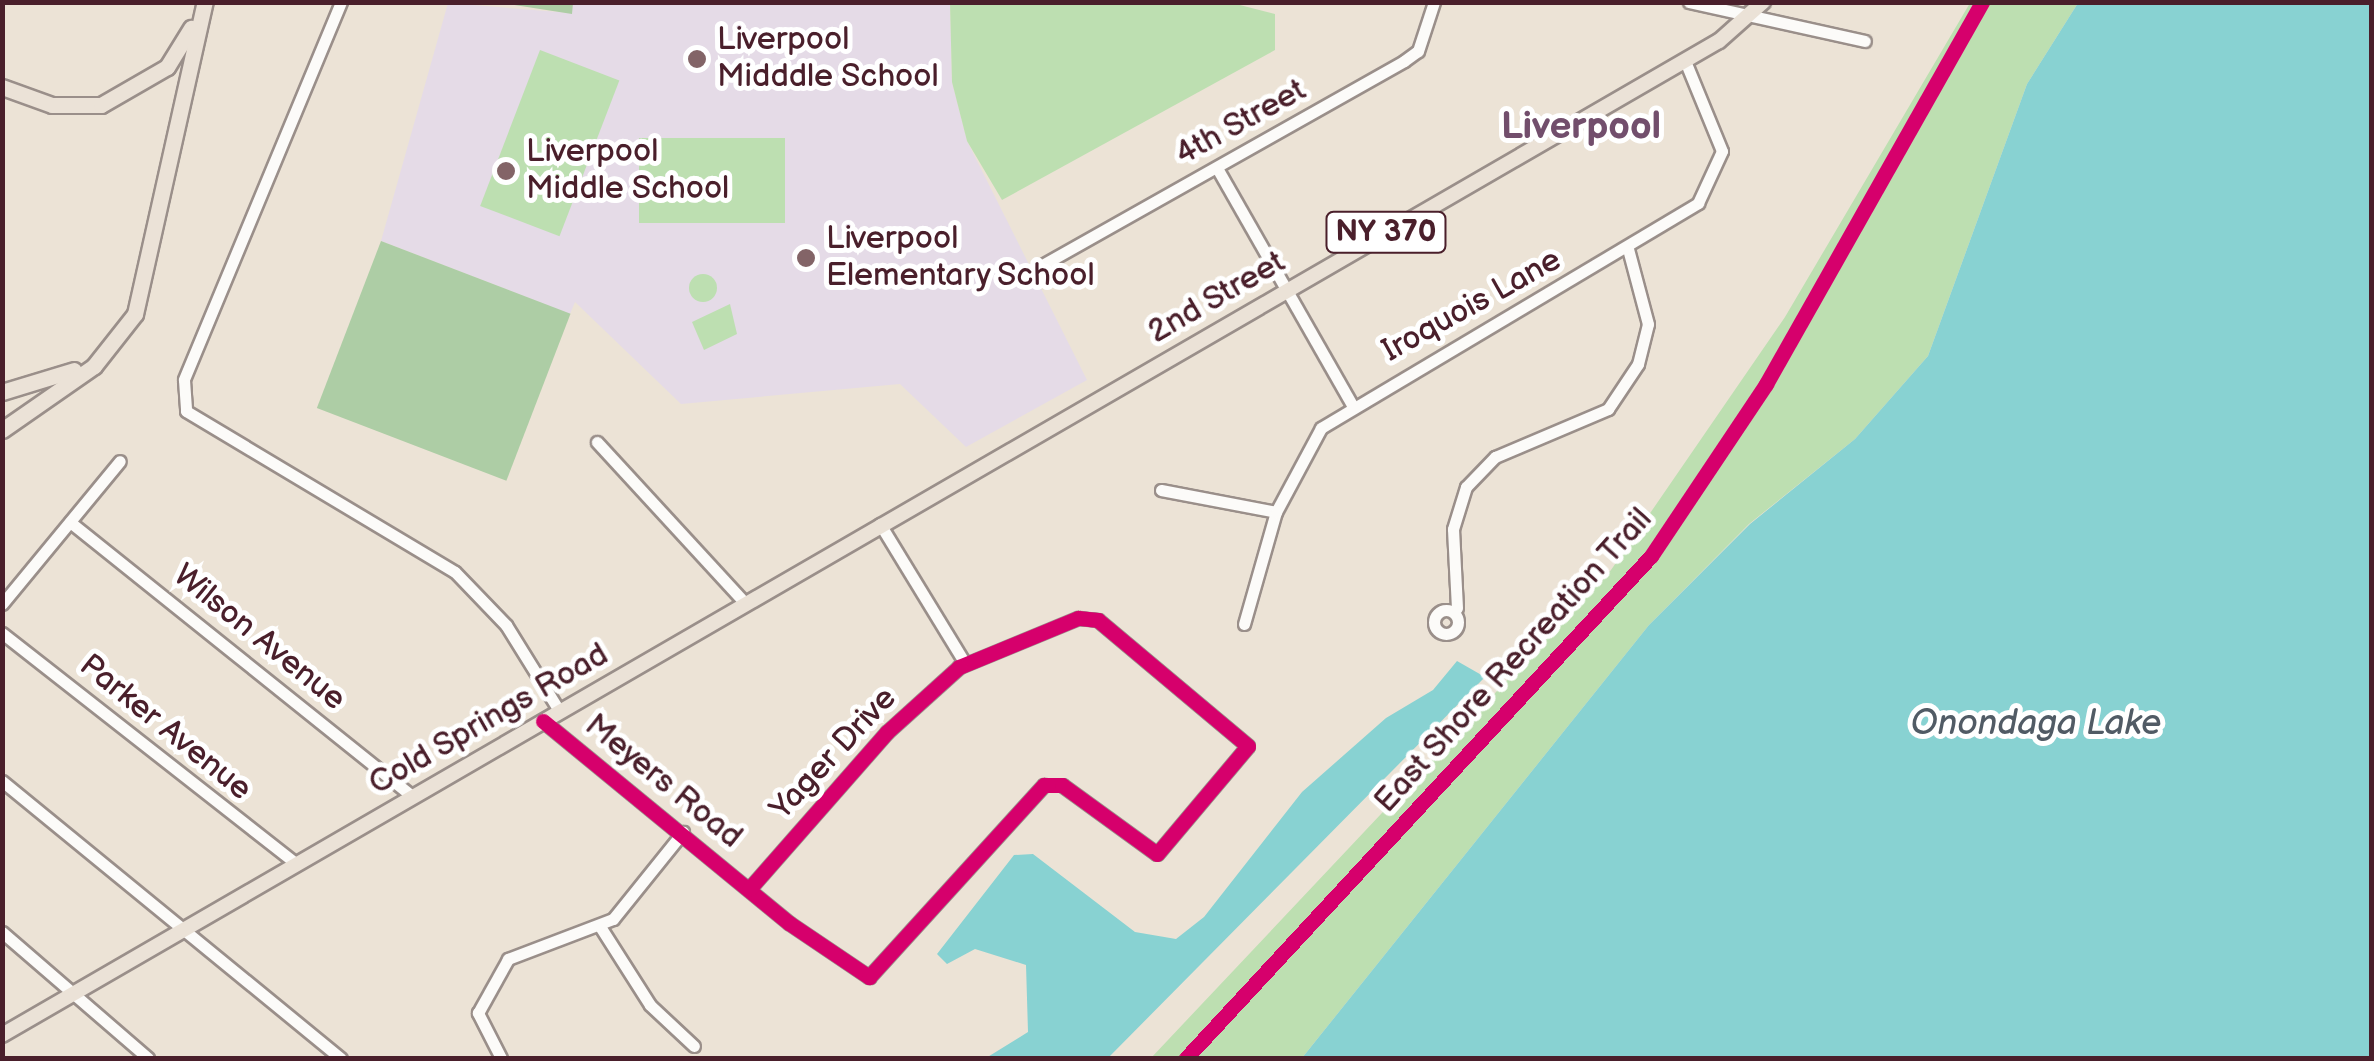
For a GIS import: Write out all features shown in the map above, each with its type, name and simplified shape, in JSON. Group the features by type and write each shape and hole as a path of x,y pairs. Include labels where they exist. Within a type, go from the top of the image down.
{"highway":[{"path":"2,392 72,372 122,320 197,2"},
{"path":"2,430 117,344 135,314 205,2"},
{"path":"2,87 52,105 100,105 167,67 191,28"},
{"path":"2,400 68,383"}],"main road":[{"name":"2nd Street","path":"1002,452 1685,60 1750,16 1763,2"},
{"name":"Cold Springs Road","path":"2,1035 70,991 560,712 1002,452"}],"street":[{"name":"Meyers Road","path":"341,2 184,380 186,411 455,572 506,625 560,712"},
{"name":"4th Street","path":"1044,264 1418,51 1434,2"},
{"path":"1689,2 1865,42"},
{"name":"Iroquois Lane","path":"1244,624 1276,512 1312,439 1352,405 1628,249 1698,203 1720,164 1720,136 1685,60"},
{"path":"1217,168 1352,405"},
{"path":"1457,608 1453,529 1474,477 1495,457 1608,409 1638,364 1648,324 1628,249"},
{"path":"597,442 746,604"},
{"path":"2,604 120,461"},
{"path":"1160,490 1276,512"},
{"name":"Wilson Avenue","path":"70,522 412,796"},
{"path":"880,524 965,663"},
{"name":"Meyers Road","path":"543,721 750,888 869,977 930,918 1044,785 1062,785 1156,854 1248,746 1088,616 965,663"},
{"name":"Parker Avenue","path":"2,633 295,863"},
{"name":"Yager Drive","path":"750,888 886,732 965,663"},
{"path":"2,781 341,1058"},
{"path":"501,1058 481,1032 490,984 521,950 601,928 683,832"},
{"path":"601,928 650,1005 694,1046"},
{"path":"2,932 148,1058"}],"shaded area":[{"path":"573,2 950,3 952,82 967,141 1087,380 966,447 900,384 681,404 575,302 570,314 381,241 448,3 571,13"}],"green space":[{"path":"502,3 573,3 572,14"},
{"path":"950,3 1232,3 1275,14 1275,50 1002,200 967,141 952,82"},
{"path":"1970,3 2078,3 2027,84 1928,356 1855,439 1749,524 1649,625 1302,1058 1151,1058 1611,570 1785,317"},
{"path":"540,50 619,80 560,236 480,206"},
{"path":"639,138 785,138 785,223 639,223"},
{"path":"381,241 571,314 506,481 317,408"},
{"path":"703,274 713,278 717,288 713,298 703,302 693,298 689,288 693,278"},
{"path":"730,304 737,334 704,350 692,322"}],"water":[{"name":"Onondaga Lake","path":"2078,3 2371,3 2371,1058 1302,1058 1649,625 1750,524 1855,439 1928,356 2027,84"},
{"path":"1457,661 1485,677 1108,1058 986,1058 1028,1032 1026,965 975,949 947,964 937,954 1014,855 1033,854 1135,932 1176,939 1204,917 1302,792 1386,718 1433,690"}],"cycle path":[{"name":"East Shore Recreation Trail","path":"1186,1058 1651,556 1766,384 1982,2"},
{"path":"543,721 789,923 869,977 1044,785 1062,785 1157,854 1248,746 1098,620 1078,618 959,667 887,732 750,888"}],"place":[{"name":"Liverpool Midddle School","path":"697,59"},
{"name":"Liverpool Middle School","path":"506,171"},
{"name":"Liverpool Elementary School","path":"806,258"}],"district":[{"name":"Liverpool","path":"1581,127"}]}
